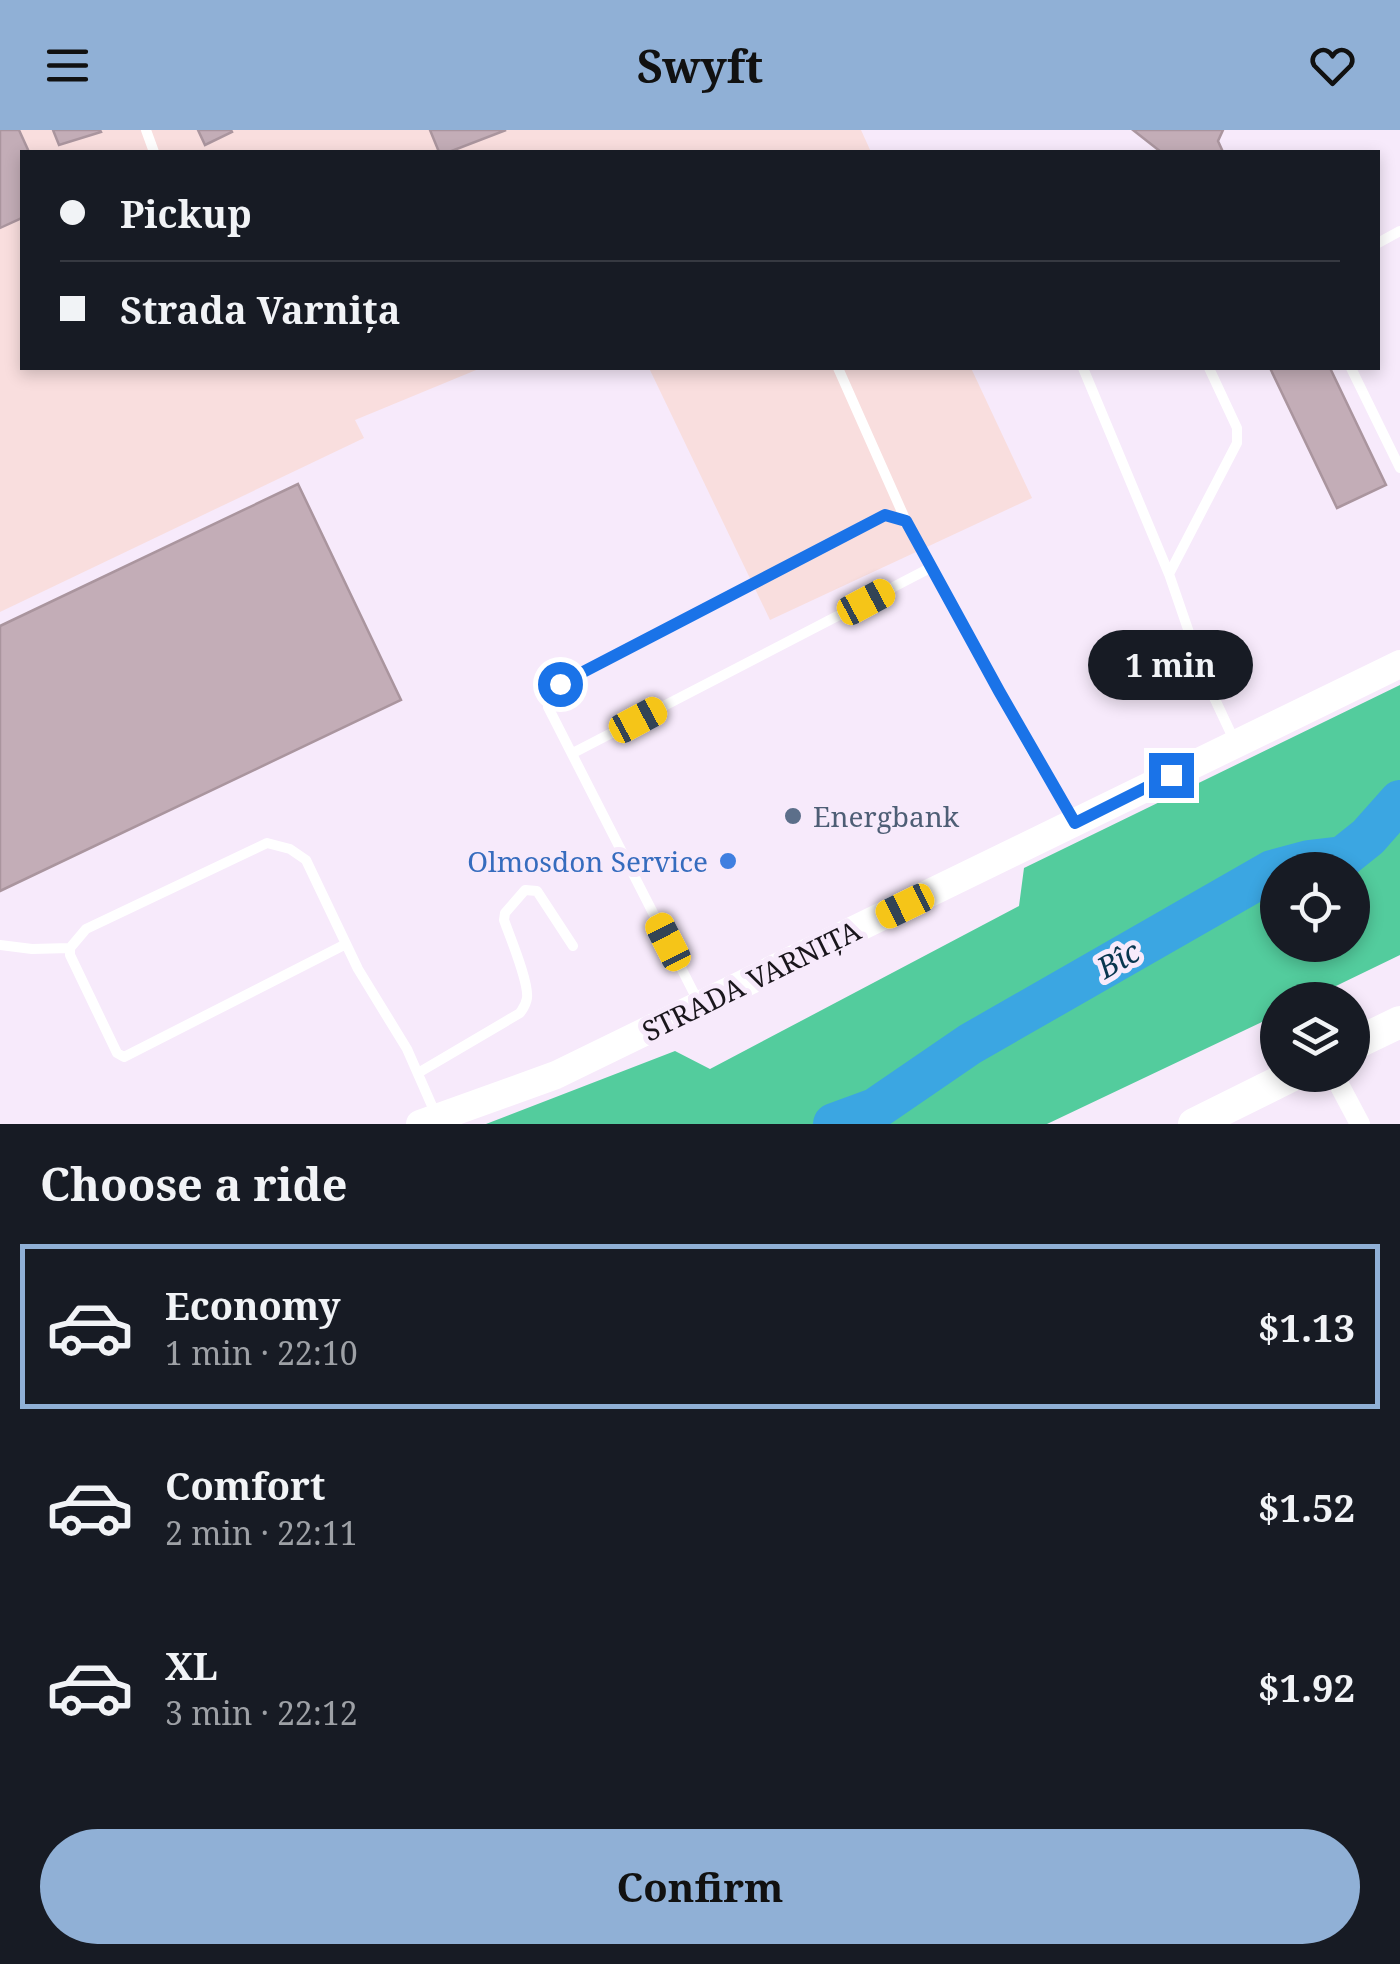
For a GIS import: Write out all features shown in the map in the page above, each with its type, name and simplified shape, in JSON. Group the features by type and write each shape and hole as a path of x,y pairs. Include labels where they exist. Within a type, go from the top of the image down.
{"main road":[{"path":"1370,1036 1400,1022"},
{"path":"1194,1124 1260,1091"}],"street":[{"name":"STRADA VARNIȚA","path":"429,1122 556,1075 1400,664"},
{"path":"1343,1092 1360,1124"}],"lane":[{"path":"839,370 930,568 1075,823"},
{"path":"1085,370 1170,574 1204,676 1236,743"},
{"path":"1170,574 1237,443 1237,428 1210,370"},
{"path":"1352,370 1400,468"},
{"path":"700,1006 548,707 560,684 885,515 906,521"},
{"path":"573,753 930,568"},
{"path":"346,944 124,1057 117,1053 70,955 70,948 86,929 267,843 290,849 306,860 358,969 408,1049 429,1122"},
{"path":"418,1073 524,1007 526,986 504,920 505,913 526,890 537,891 573,946"},
{"path":"0,945 70,948"}],"shaded area":[{"path":"0,130 861,130 870,150 20,150 20,370 476,370 355,420 364,438 0,612"},
{"path":"650,370 972,370 1032,498 770,620"}],"green space":[{"path":"1400,685 1400,955 1344,982 1260,982 1260,1023 1047,1124 486,1124 675,1051 710,1069 1019,906 1024,868"}],"building":[{"path":"0,130 19,130 28,150 20,150 20,219 0,228"},
{"path":"53,130 100,130 101,132 59,145"},
{"path":"198,130 231,130 232,132 205,145"},
{"path":"430,130 506,130 454,150 438,150"},
{"path":"1133,130 1223,130 1218,141 1222,150 1158,150"},
{"path":"1271,370 1331,370 1386,485 1337,508"},
{"path":"298,484 401,700 0,891 0,626"}],"waterway":[{"name":"Bîc","path":"834,1124 875,1109 970,1044 1272,871 1343,857 1368,837 1400,801"}],"place":[{"name":"Energbank","path":"793,816"},
{"name":"Olmosdon Service","path":"728,861"}],"route":[{"path":"560,684 885,515 906,521 1075,823 1171,775"}]}
